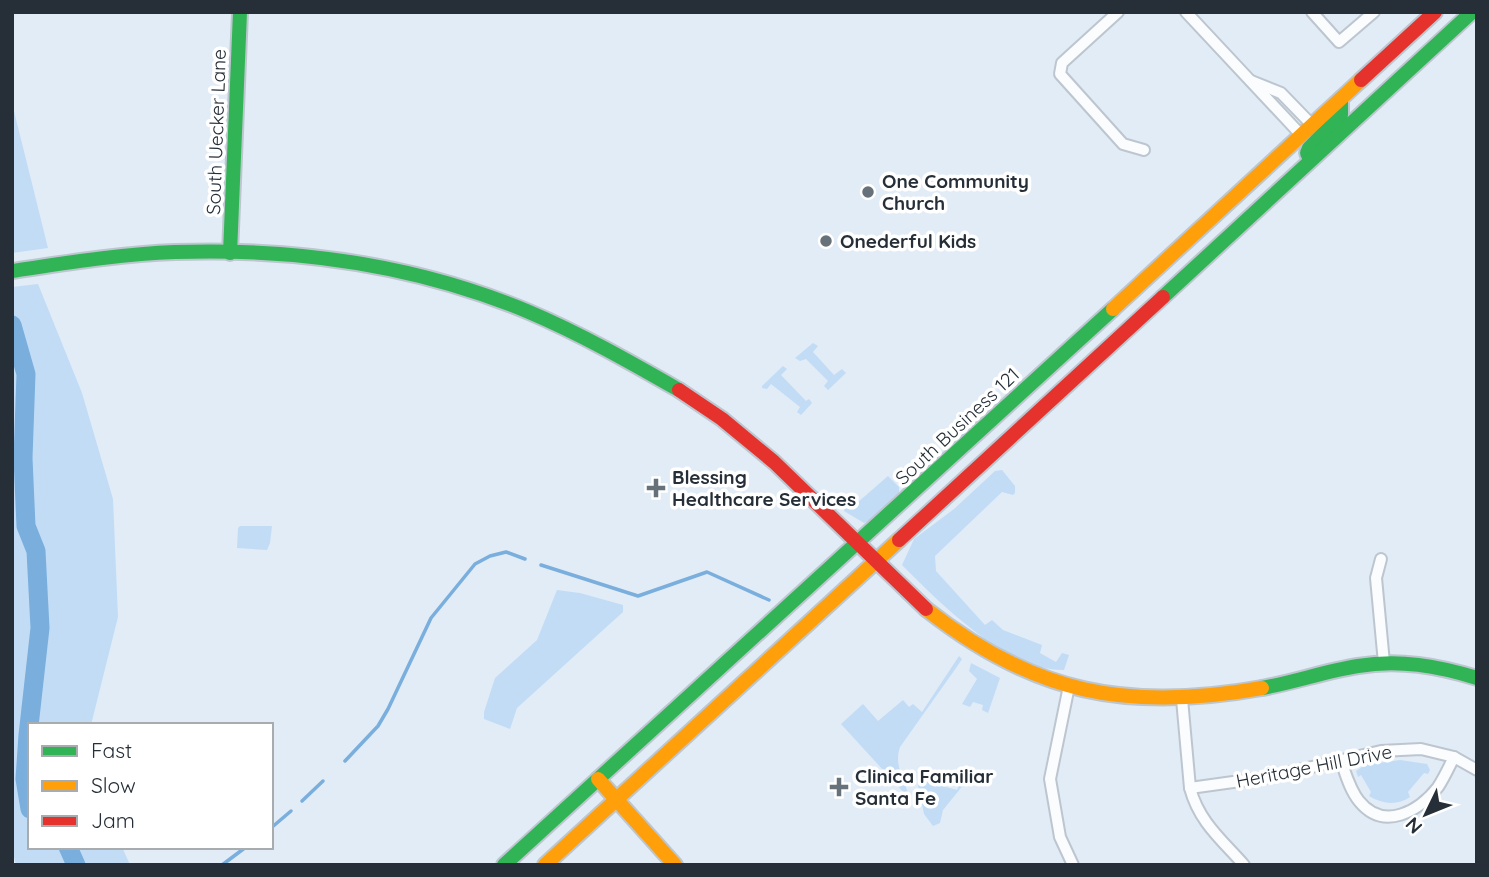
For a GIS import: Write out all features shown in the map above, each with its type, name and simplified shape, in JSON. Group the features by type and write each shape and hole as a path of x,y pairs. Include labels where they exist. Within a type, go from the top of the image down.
{"main road":[{"name":"South Uecker Lane","path":"230,253 240,12"},
{"name":"South Business 121","path":"504,865 859,544 1435,12"},
{"path":"545,865 1472,12"},
{"path":"1311,160 1307,153 1309,148 1341,115 1340,99"},
{"path":"12,271 174,252 230,253 362,263 416,274 506,302 569,329 659,378 722,419 784,471 920,604 974,644 1017,668 1069,686 1119,695 1182,699 1245,692 1360,665 1384,663 1418,663 1477,678"},
{"path":"1071,346 1088,365"},
{"path":"598,779 675,865"}],"street":[{"path":"1118,12 1062,63 1060,74 1123,144 1144,150"},
{"path":"1186,12 1301,136"},
{"path":"1312,12 1339,42 1374,12"},
{"path":"1248,80 1281,93 1313,126"},
{"path":"1381,559 1376,578 1384,663"},
{"path":"1069,686 1050,779 1060,837 1073,865"},
{"path":"1182,699 1190,788 1200,816 1244,865"},
{"name":"Heritage Hill Drive","path":"1190,788 1269,777 1381,751 1421,748 1454,757 1477,770"},
{"path":"1341,761 1348,783 1360,803 1376,814 1392,817 1409,814 1422,804 1439,785 1454,757"}],"shaded area":[{"path":"12,103 48,248 12,253"},
{"path":"38,284 82,393 113,499 118,617 92,723 28,723 28,849 123,849 130,865 16,865 12,849 12,287"},
{"path":"813,343 818,346 813,352 834,375 842,369 846,373 828,390 824,386 828,381 806,359 800,361 795,358"},
{"path":"783,366 787,369 781,375 806,401 809,399 812,403 801,415 797,412 800,407 771,384 767,389 762,388"},
{"path":"1002,470 1015,486 1015,493 1013,495 1002,492 935,556 936,571 985,625 992,620 1003,630 1042,645 1040,653 1056,662 1062,653 1069,655 1064,670 1042,667 998,647 935,598 902,565 914,539 954,509 995,471"},
{"path":"888,476 899,487 899,494 871,520 864,523 844,511 847,502 857,503"},
{"path":"240,526 272,526 267,550 237,548"},
{"path":"557,590 580,593 623,605 623,612 517,708 510,729 484,719 495,678 537,640"},
{"path":"959,656 962,659 900,747 899,765 908,793 905,794 841,724 863,704 878,721 903,700 909,707 913,704 922,712"},
{"path":"971,663 1000,678 988,713 982,710 983,705 973,702 970,707 962,704 977,679 969,671"},
{"path":"1400,760 1427,764 1430,770 1428,774 1424,773 1408,792 1410,797 1390,803 1369,796 1371,792 1356,771 1365,765"},
{"path":"917,771 922,773 921,780 957,790 960,783 964,784 943,810 940,823 933,826 924,814"}],"waterway":[{"path":"12,325 26,374 23,458 26,526 36,551 40,628 29,723"},
{"path":"345,761 378,726 431,618 475,564 506,552 525,559"},
{"path":"541,565 638,596 707,572 769,600"},
{"path":"28,735 25,779 28,797"},
{"path":"302,801 323,781"},
{"path":"273,826 291,811"},
{"path":"69,849 76,865"},
{"path":"222,865 243,849"}],"traffic: fast":[{"path":"230,253 240,12"},
{"path":"1163,297 1472,12"},
{"path":"1310,159 1307,153 1309,148 1341,115 1341,99"},
{"path":"12,271 175,252 265,253 355,263 443,282 529,312 586,339 679,390"},
{"path":"504,865 1113,309"},
{"path":"1262,688 1346,668 1388,663 1433,667 1477,678"}],"traffic: slow":[{"path":"1113,309 1361,80"},
{"path":"545,865 899,540"},
{"path":"926,609 966,638 1005,661 1044,678 1084,689 1125,696 1168,698 1262,688"},
{"path":"598,779 675,865"}],"traffic: jam":[{"path":"1361,80 1435,12"},
{"path":"899,540 1163,297"},
{"path":"679,390 722,419 774,462 926,609"}],"place":[{"name":"One Community Church","path":"868,192"},
{"name":"Onederful Kids","path":"826,241"},
{"name":"Blessing Healthcare Services","path":"656,488"},
{"name":"Clinica Familiar Santa Fe","path":"839,787"}]}
